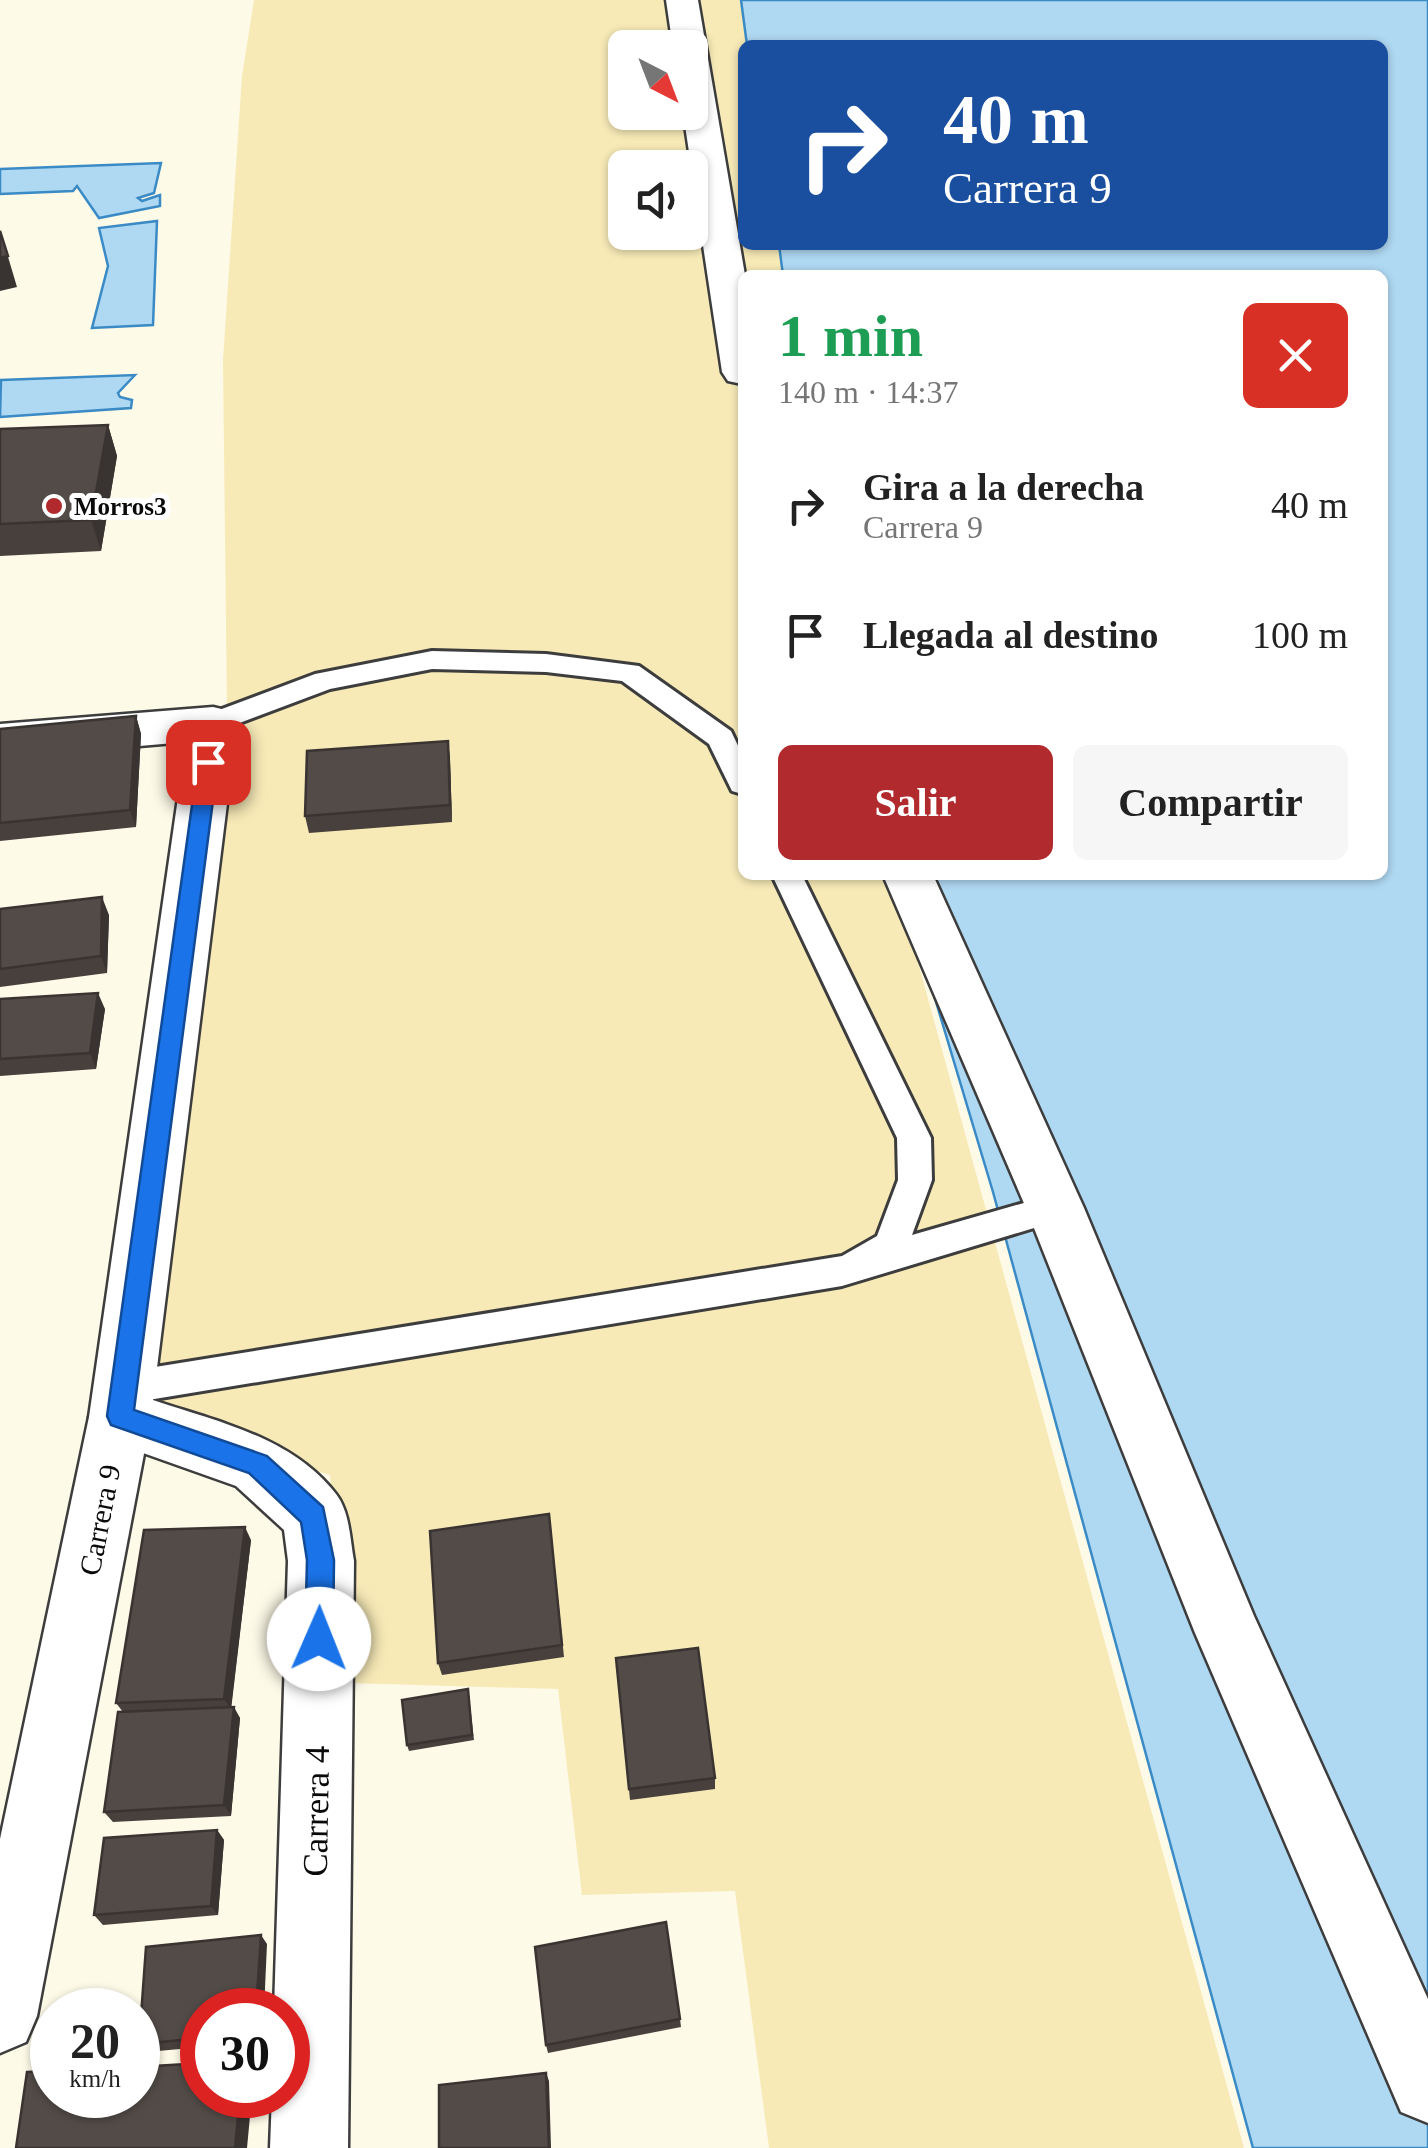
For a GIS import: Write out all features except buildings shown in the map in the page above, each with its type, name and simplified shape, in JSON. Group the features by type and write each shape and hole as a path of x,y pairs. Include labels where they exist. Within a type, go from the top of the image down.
{"street":[{"path":"682,0 687,30"},
{"path":"703,130 738,347"},
{"path":"0,741 214,723"},
{"name":"Carrera 9","path":"0,2016 122,1402 214,723"},
{"path":"910,880 1055,1208 1228,1633 1428,2085"},
{"name":"Carrera 4","path":"122,1402 258,1464 314,1516 321,1560 309,2148"}],"lane":[{"path":"214,723 325,681 432,660 546,663 629,673 720,738 738,776"},
{"path":"789,880 914,1138 914,1180 890,1246 842,1272"},
{"path":"122,1402 842,1272 1055,1208"}],"sand":[{"path":"254,0 740,0 746,40 738,40 738,250 780,250 782,270 738,270 738,880 895,880 1244,2148 769,2148 735,1891 582,1895 558,1689 348,1683 330,1475 154,1421 187,1047 227,713 223,360 242,76"}],"water":[{"path":"741,0 1428,0 1428,2148 1253,2148 993,1192 899,880 1388,880 1388,270 782,270 780,250 1388,250 1388,40 746,40"},
{"path":"161,163 154,193 138,198 142,201 160,195 160,206 99,218 77,186 73,191 0,194 0,169"},
{"path":"157,221 153,325 92,328 108,266 99,228"},
{"path":"135,375 118,393 132,400 131,408 0,417 1,380"}],"place":[{"name":"Morros3","path":"54,506"}],"route":[{"path":"208,762 120,1416 258,1464 314,1516 321,1560 319,1639"}]}
